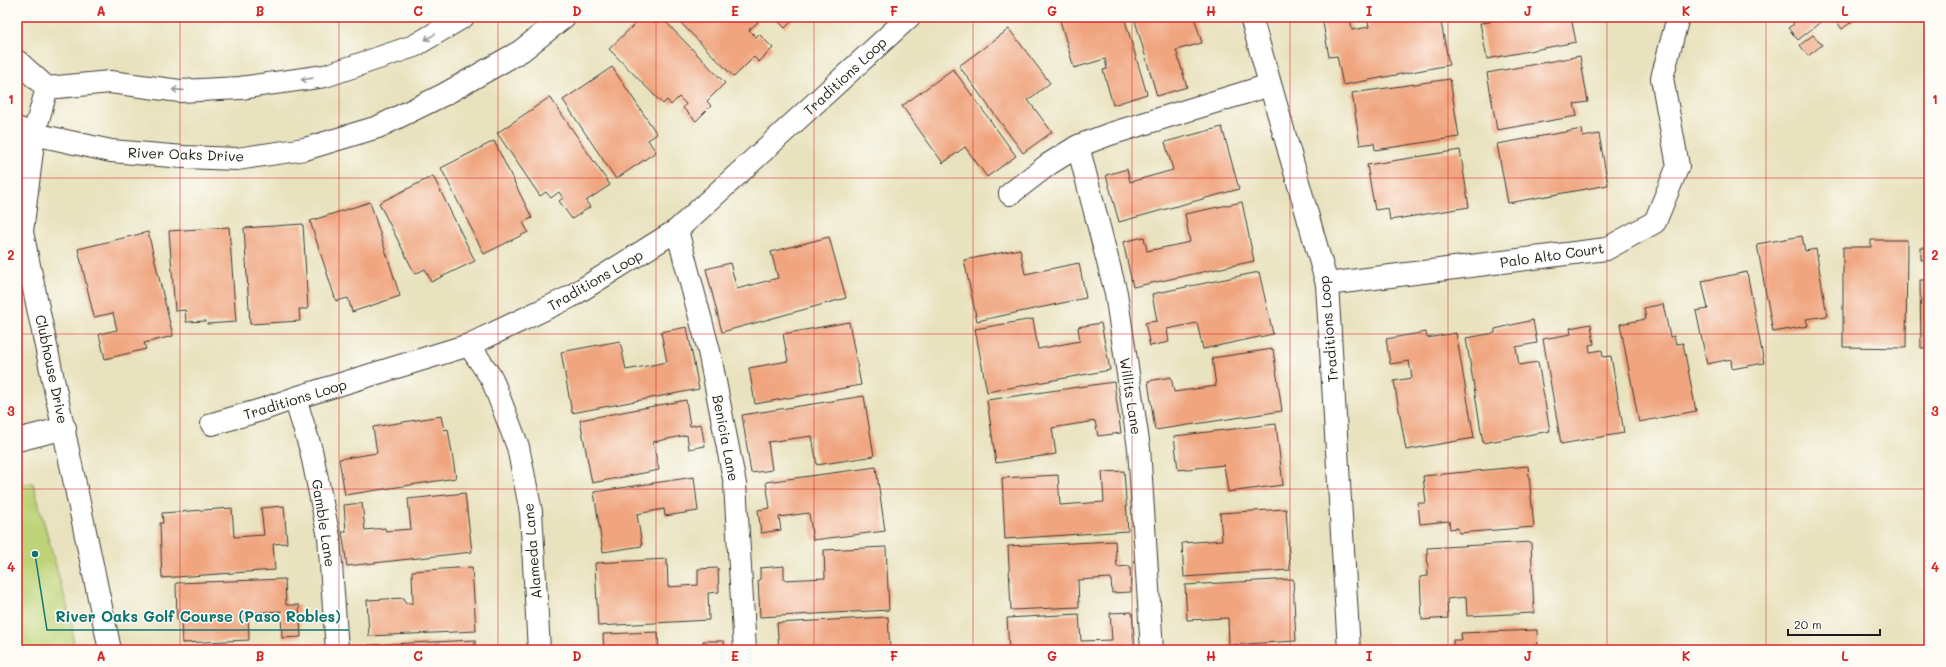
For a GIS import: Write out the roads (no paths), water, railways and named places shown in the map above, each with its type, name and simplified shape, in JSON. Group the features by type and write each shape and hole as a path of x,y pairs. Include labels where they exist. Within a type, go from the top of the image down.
{"street":[{"path":"17,61 47,88 110,82 180,91 240,88 325,76 414,46 463,17"},
{"name":"River Oaks Drive","path":"26,131 111,151 184,157 237,159 306,149 378,127 445,94 522,51 564,17"},
{"name":"Traditions Loop","path":"212,424 469,345 570,297 677,230 909,17"},
{"name":"Traditions Loop","path":"1251,17 1327,284 1350,650"},
{"name":"Palo Alto Court","path":"1327,284 1606,249 1656,222 1678,166 1662,78 1678,17"},
{"path":"1010,194 1049,164 1078,146 1110,134 1270,85"},
{"name":"Clubhouse Drive","path":"47,88 26,131 22,232 110,650"},
{"name":"Willits Lane","path":"1078,146 1116,293 1139,448 1152,650"},
{"name":"Benicia Lane","path":"677,230 709,351 735,484 745,650"},
{"name":"Alameda Lane","path":"469,345 492,379 518,447 531,512 539,650"},
{"name":"Gamble Lane","path":"295,398 311,450 329,537 337,650"},
{"path":"17,440 64,428"}],"place":[{"name":"River Oaks Golf Course (Paso Robles)","path":"35,554"}]}
